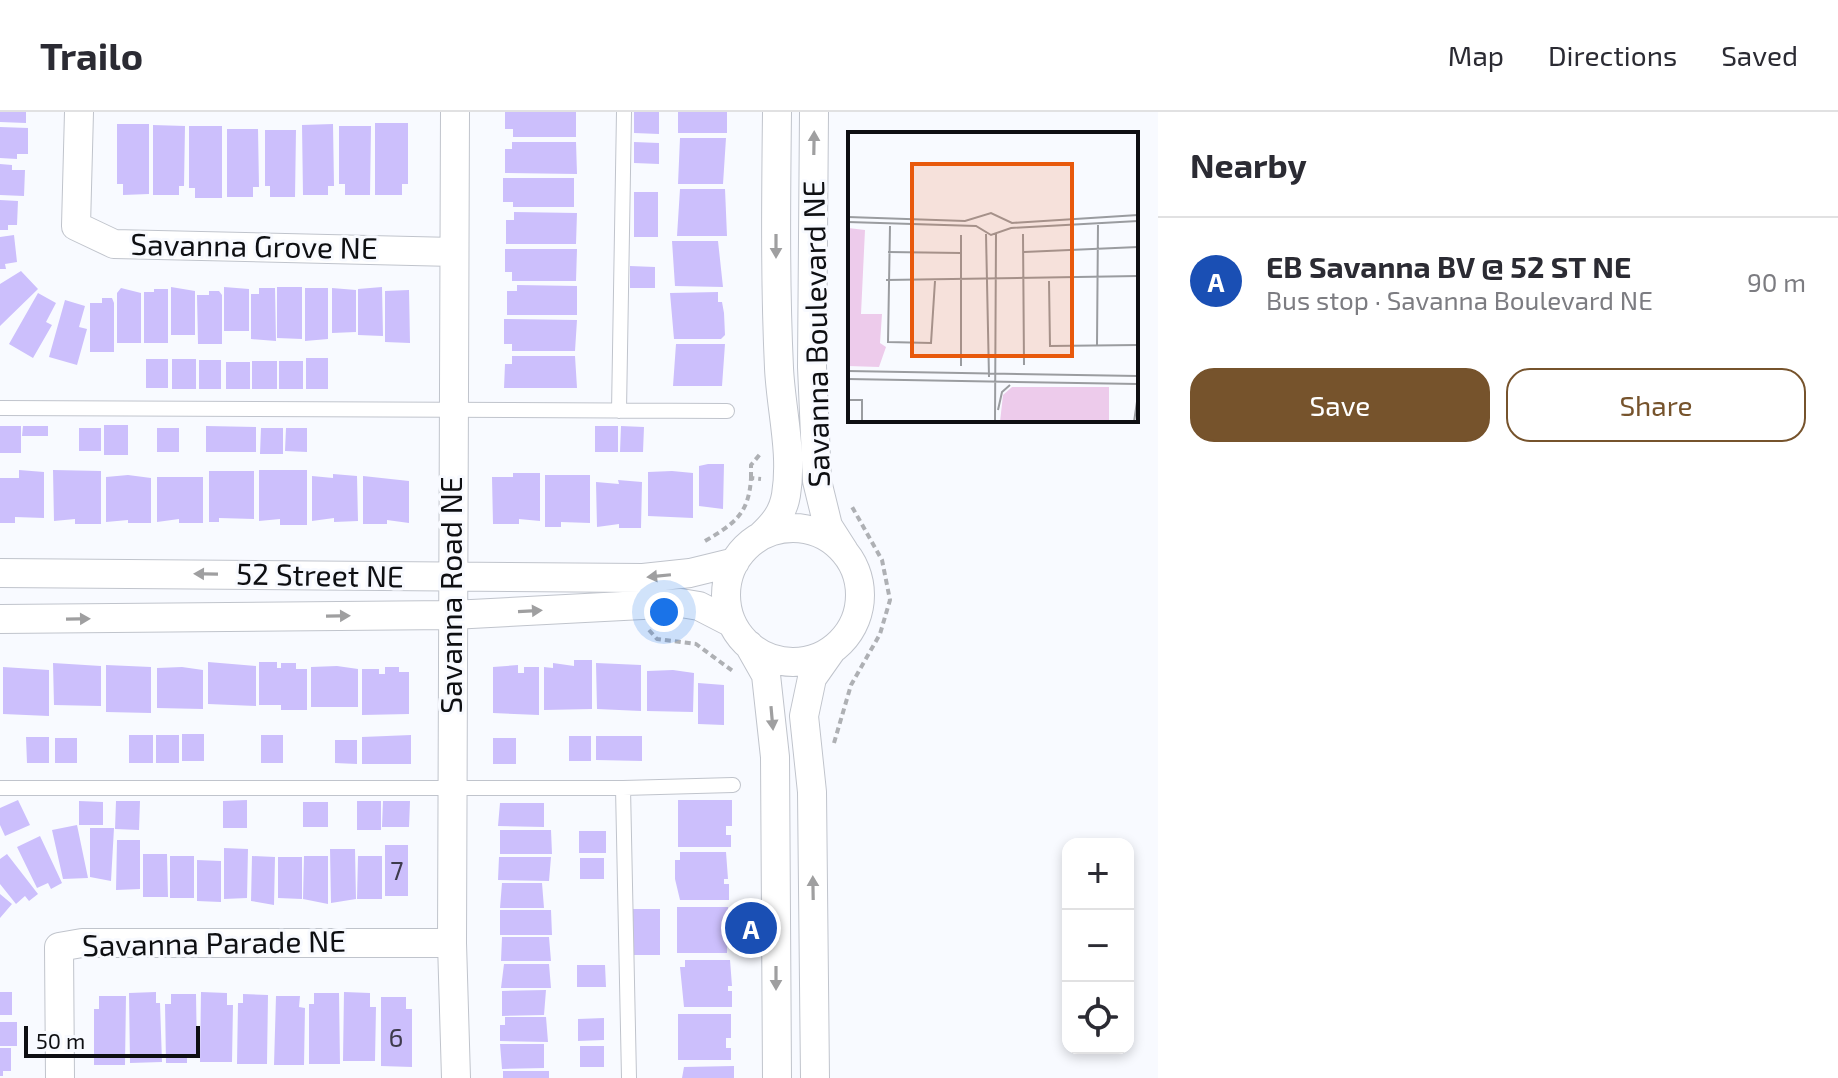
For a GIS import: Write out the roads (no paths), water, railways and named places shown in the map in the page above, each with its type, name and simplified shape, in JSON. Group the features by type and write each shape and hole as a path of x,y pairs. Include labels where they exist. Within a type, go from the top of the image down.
{"street":[{"name":"Savanna Grove NE","path":"79,112 76,226 114,244 454,252"},
{"name":"Savanna Road NE","path":"455,112 452,943 456,1078"},
{"name":"Savanna Boulevard NE","path":"761,536 776,522 786,497 788,459 780,392 776,304 777,112"},
{"name":"Savanna Boulevard NE","path":"814,112 812,367 816,469 828,526 844,551"},
{"path":"777,1078 775,757 766,675 740,634 727,592 735,562 761,536 796,528 822,535 844,551 856,570 860,592 858,615 848,635 831,651 812,678 804,716 812,792 815,1078"},
{"name":"52 Street NE","path":"0,573 643,578 690,573 735,562"},
{"name":"52 Street NE","path":"0,619 452,615 681,603 699,606 740,634"},
{"path":"740,634 780,661 815,659 831,651"},
{"name":"Savanna Parade NE","path":"60,1078 59,947 82,943 452,943"}],"lane":[{"path":"619,411 624,112"},
{"path":"0,408 727,411"},
{"path":"0,788 623,788 733,785"},
{"path":"623,788 629,1078"}],"place":[{"name":"EB Savanna BV @ 52 ST NE","path":"751,928"}]}
